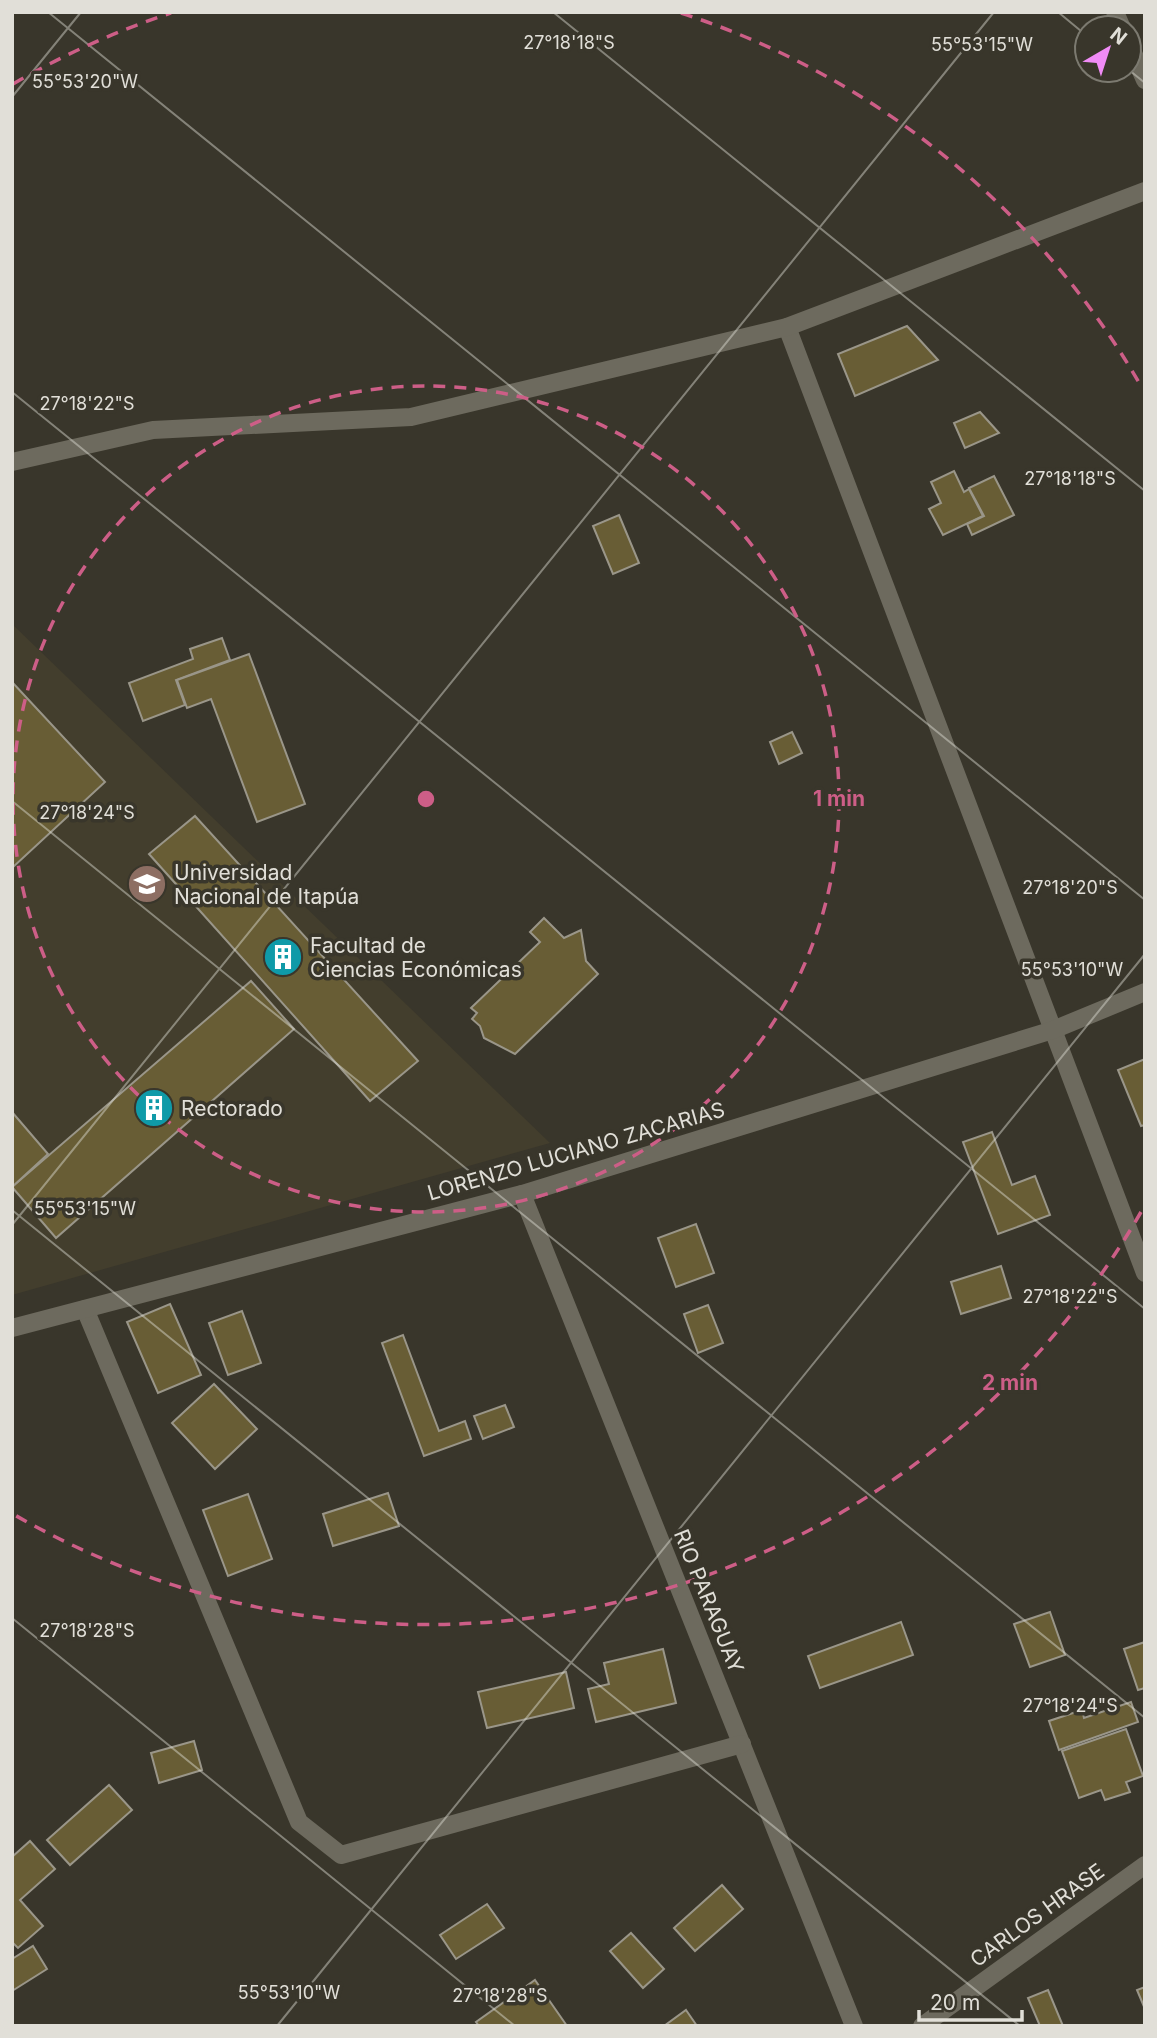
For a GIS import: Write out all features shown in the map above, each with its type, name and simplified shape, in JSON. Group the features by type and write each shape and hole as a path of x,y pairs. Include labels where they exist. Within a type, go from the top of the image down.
{"street":[{"path":"12,462 153,430 411,417 787,327 1145,191"},
{"path":"787,327 1145,1273"},
{"name":"LORENZO LUCIANO ZACARIAS","path":"12,1328 522,1194 1053,1030 1145,992"},
{"name":"RIO PARAGUAY","path":"522,1194 854,2026"},
{"path":"85,1309 299,1822 341,1855 742,1744"},
{"name":"CARLOS HRASE","path":"922,2026 1145,1865"}],"shaded area":[{"name":"Universidad Nacional de Itapúa","path":"12,624 550,1143 12,1295"}],"building":[{"path":"907,326 938,360 855,396 838,354"},
{"path":"980,412 999,433 965,448 954,423"},
{"path":"954,471 964,492 969,489 983,516 943,535 929,509 941,503 931,482"},
{"path":"994,476 1014,515 972,535 967,524 984,516 969,488"},
{"path":"619,515 639,563 613,574 593,526"},
{"path":"222,638 230,660 176,680 185,705 143,721 129,683 193,659 190,649"},
{"path":"249,654 305,804 257,822 211,699 187,708 177,680"},
{"path":"12,682 105,782 12,868"},
{"path":"792,732 802,753 779,764 770,742"},
{"name":"Facultad de Ciencias Económicas","path":"195,816 418,1061 370,1101 149,854"},
{"path":"544,918 564,938 581,930 586,961 598,974 515,1054 484,1038 480,1026 472,1019 477,1013 471,1008 540,942 530,932"},
{"name":"Rectorado","path":"251,981 294,1029 56,1238 12,1187"},
{"path":"1145,1059 1145,1125 1141,1126 1118,1070"},
{"path":"12,1112 48,1154 12,1187"},
{"path":"992,1132 1012,1185 1035,1176 1050,1215 998,1234 963,1142"},
{"path":"696,1224 714,1273 676,1287 658,1238"},
{"path":"1001,1266 1011,1298 961,1314 951,1282"},
{"path":"170,1304 201,1375 158,1393 127,1322"},
{"path":"708,1305 723,1343 698,1353 684,1314"},
{"path":"242,1311 261,1363 228,1375 209,1323"},
{"path":"403,1335 439,1431 465,1421 471,1439 424,1456 382,1343"},
{"path":"214,1384 257,1429 215,1469 172,1423"},
{"path":"505,1405 514,1427 483,1439 474,1416"},
{"path":"388,1493 399,1526 333,1546 323,1514"},
{"path":"248,1494 272,1559 228,1576 203,1510"},
{"path":"1050,1612 1065,1655 1030,1667 1014,1624"},
{"path":"901,1622 913,1655 820,1688 808,1656"},
{"path":"1145,1642 1145,1688 1138,1690 1124,1649"},
{"path":"663,1649 676,1703 596,1722 588,1689 609,1684 604,1663"},
{"path":"566,1672 574,1708 487,1728 478,1692"},
{"path":"1131,1702 1138,1722 1059,1750 1049,1721 1082,1710 1084,1718"},
{"path":"1126,1729 1143,1776 1126,1782 1130,1792 1105,1800 1101,1790 1079,1798 1062,1751"},
{"path":"194,1741 202,1770 159,1783 151,1753"},
{"path":"109,1785 132,1810 70,1865 47,1840"},
{"path":"30,1841 55,1869 20,1900 43,1926 18,1948 12,1942 12,1857"},
{"path":"722,1885 743,1909 695,1951 674,1928"},
{"path":"487,1904 504,1928 456,1959 440,1935"},
{"path":"631,1933 664,1969 643,1988 610,1951"},
{"path":"33,1946 47,1969 12,1991 12,1959"},
{"path":"535,1980 567,2026 479,2026 476,2022"},
{"path":"1145,1987 1145,2009 1137,1990"},
{"path":"1048,1990 1063,2026 1040,2026 1028,1998"},
{"path":"686,2010 697,2026 664,2026"}],"place":[{"name":"Universidad Nacional de Itapúa","path":"147,884"},
{"name":"Facultad de Ciencias Económicas","path":"283,957"},
{"name":"Rectorado","path":"154,1108"}]}
